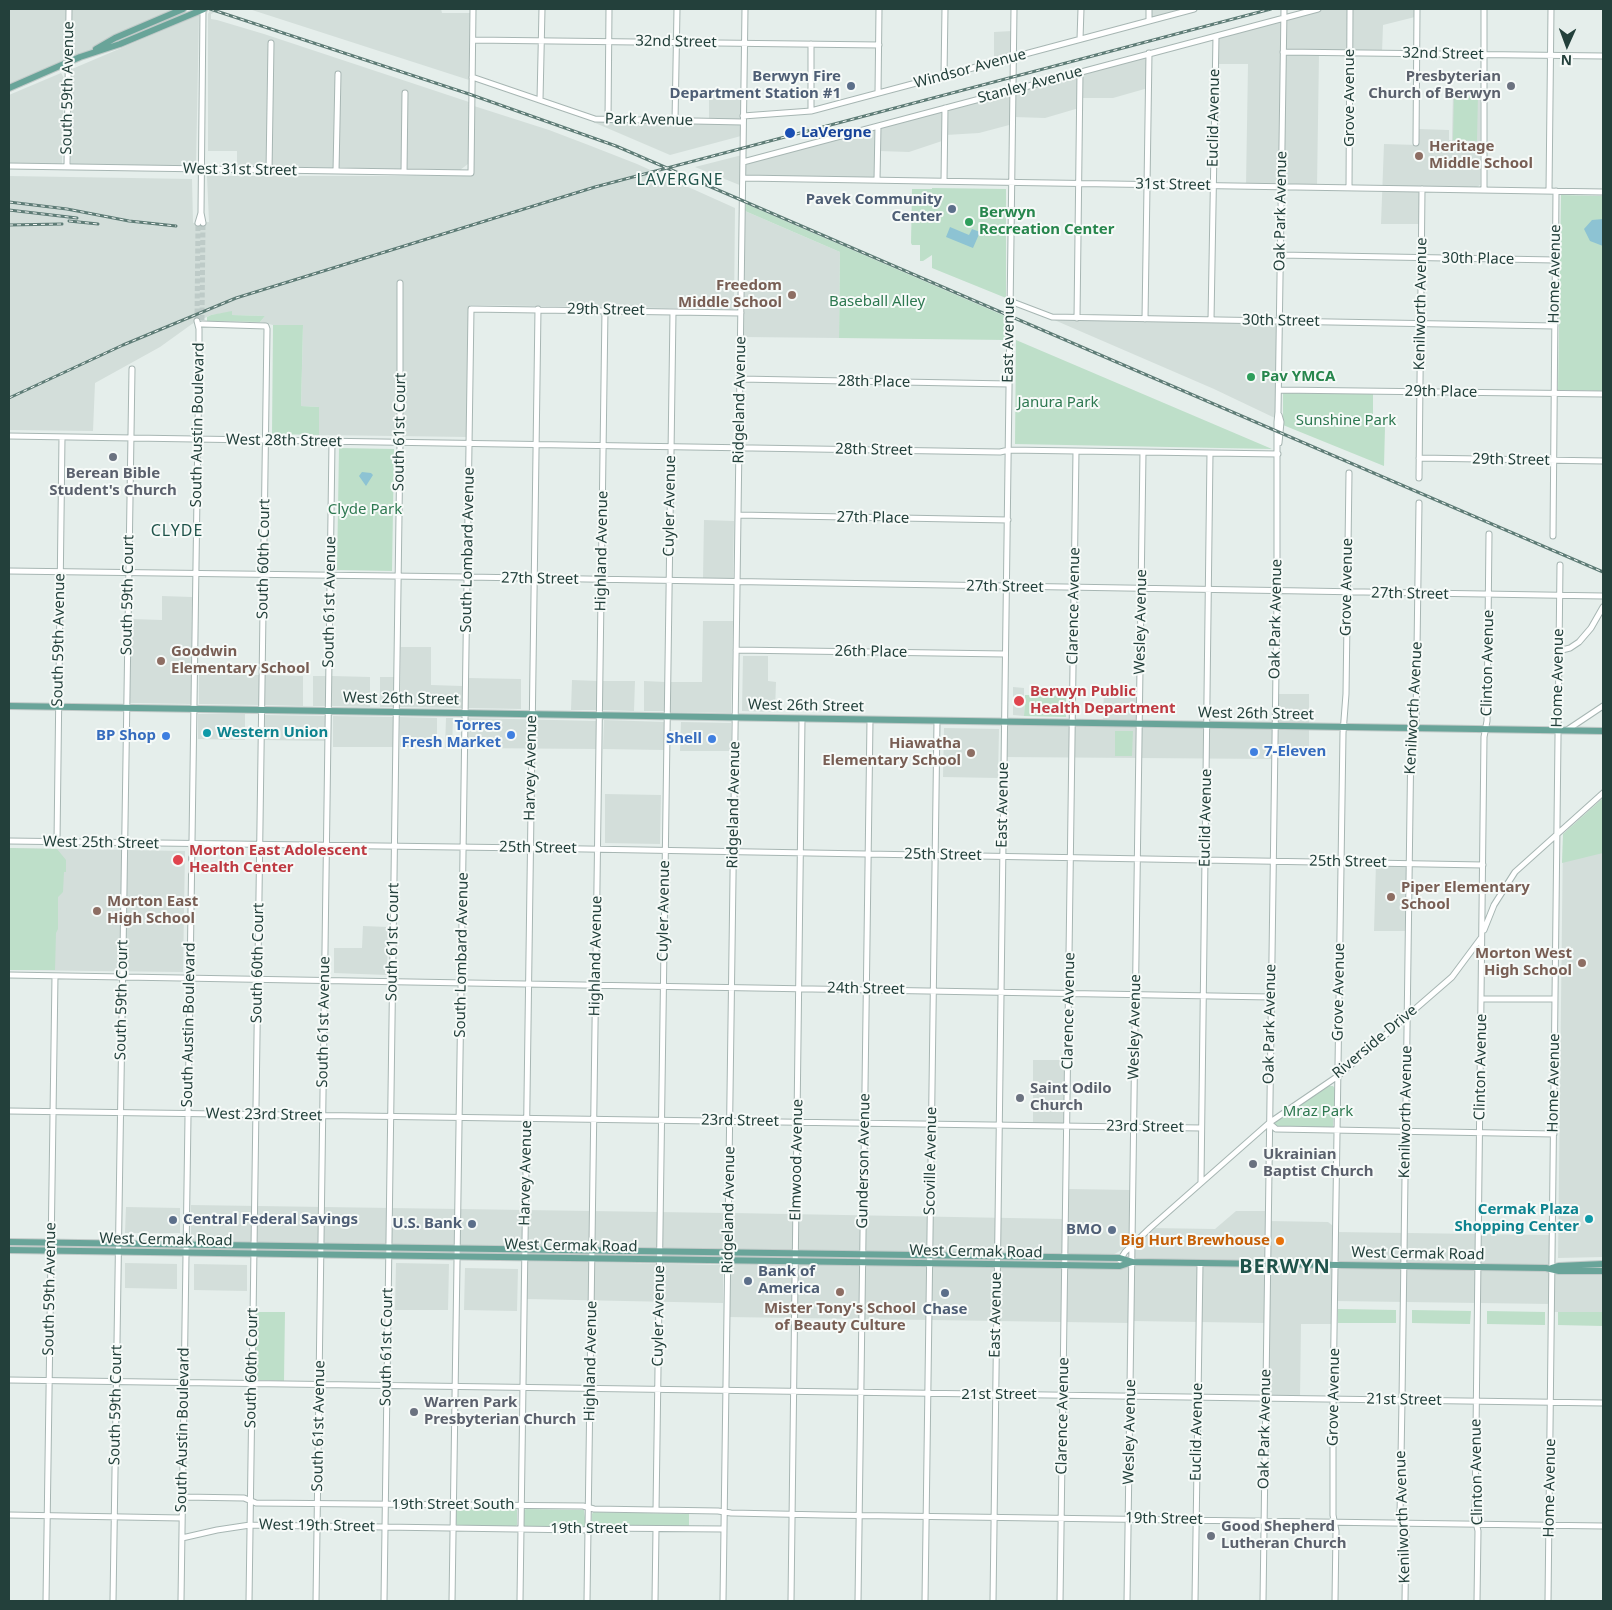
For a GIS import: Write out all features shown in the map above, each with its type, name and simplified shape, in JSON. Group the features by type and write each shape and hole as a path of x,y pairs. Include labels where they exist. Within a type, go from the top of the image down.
{"main road":[{"path":"80,57 115,38 184,9"},
{"path":"9,88 80,57 120,44 204,9"},
{"name":"West 26th Street","path":"9,706 1603,731"},
{"name":"West Cermak Road","path":"9,1242 254,1246 524,1258 1065,1266 1120,1266 1133,1262"},
{"name":"West Cermak Road","path":"389,1252 457,1248 1120,1258 1133,1262 1267,1265 1552,1268 1603,1264"},
{"name":"West Cermak Road","path":"9,1250 254,1253 321,1250"},
{"name":"West Cermak Road","path":"1552,1268 1559,1271 1603,1271"}],"street":[{"name":"South 59th Avenue","path":"67,167 69,9"},
{"path":"201,223 204,9"},
{"path":"472,77 473,9"},
{"path":"540,100 542,9"},
{"path":"608,120 609,9"},
{"path":"675,121 676,9"},
{"name":"Ridgeland Avenue","path":"723,1601 745,9"},
{"path":"878,93 879,9"},
{"path":"944,75 945,9"},
{"name":"East Avenue","path":"993,1601 1014,9"},
{"path":"1080,9 1080,39"},
{"path":"1149,9 1149,21"},
{"name":"Windsor Avenue","path":"743,119 811,111 1194,9"},
{"name":"Oak Park Avenue","path":"1263,1601 1278,446 1281,429 1278,412 1284,9"},
{"name":"Stanley Avenue","path":"743,162 1318,9"},
{"name":"Grove Avenue","path":"1349,188 1350,9"},
{"path":"1416,143 1417,9"},
{"path":"1484,9 1484,190"},
{"path":"1549,191 1551,9"},
{"name":"Euclid Avenue","path":"1211,320 1216,36"},
{"name":"32nd Street","path":"473,40 878,45"},
{"path":"269,171 271,43"},
{"path":"811,44 811,111"},
{"name":"32nd Street","path":"1283,52 1603,56"},
{"path":"1145,319 1149,53"},
{"path":"1077,318 1080,72"},
{"path":"336,171 338,74"},
{"name":"West 31st Street","path":"9,166 471,173 472,77"},
{"name":"Park Avenue","path":"472,77 595,119 675,121 743,119"},
{"path":"404,172 406,93"},
{"path":"944,181 945,108"},
{"path":"877,180 878,126"},
{"name":"31st Street","path":"743,178 1603,192"},
{"name":"Kenilworth Avenue","path":"1419,478 1422,189"},
{"name":"Home Avenue","path":"1553,536 1556,191"},
{"name":"30th Place","path":"1280,255 1556,260"},
{"name":"South 61st Court","path":"384,1601 400,443 400,283"},
{"name":"30th Street","path":"1010,301 1052,317 1555,326"},
{"name":"29th Street","path":"471,308 741,313"},
{"name":"South Lombard Avenue","path":"452,1601 471,308"},
{"name":"Harvey Avenue","path":"520,1601 538,309"},
{"name":"Highland Avenue","path":"588,1601 605,310"},
{"name":"Cuyler Avenue","path":"656,1510 673,312"},
{"name":"South 60th Court","path":"200,323 266,326 267,331 249,1601"},
{"name":"South Austin Boulevard","path":"181,1601 200,323"},
{"name":"South 59th Court","path":"113,1601 132,370"},
{"name":"28th Place","path":"740,379 1009,384"},
{"name":"29th Place","path":"1279,390 1603,394"},
{"name":"West 28th Street","path":"9,436 469,444"},
{"name":"South 59th Avenue","path":"57,842 62,437"},
{"name":"South 61st Avenue","path":"316,1601 332,442"},
{"name":"28th Street","path":"469,444 1278,454"},
{"name":"Clarence Avenue","path":"1060,1601 1076,452"},
{"name":"Wesley Avenue","path":"1127,1601 1143,452"},
{"name":"Euclid Avenue","path":"1201,1182 1210,453"},
{"name":"29th Street","path":"1419,458 1603,461"},
{"name":"Grove Avenue","path":"1335,1601 1336,1532 1334,1522 1333,1399 1349,473"},
{"name":"Kenilworth Avenue","path":"1406,1601 1406,1531 1400,1515 1411,734 1416,723 1419,504"},
{"name":"27th Place","path":"738,515 1008,520"},
{"name":"Clinton Avenue","path":"1477,1601 1478,1532 1476,1524 1482,865 1485,729 1487,721 1489,534"},
{"name":"Home Avenue","path":"1548,1601 1560,565"},
{"name":"27th Street","path":"9,572 534,578 1276,592 1603,596"},
{"path":"1558,652 1579,642 1603,607"},
{"name":"26th Place","path":"736,650 1006,654"},
{"path":"1567,730 1603,706"},
{"name":"Elmwood Avenue","path":"790,1601 802,718"},
{"name":"Gunderson Avenue","path":"858,1601 870,720"},
{"name":"Scoville Avenue","path":"925,1601 937,721"},
{"name":"Riverside Drive","path":"1120,1258 1201,1182 1269,1122 1338,1076 1452,976 1482,937 1488,918 1514,872 1603,793"},
{"name":"West 25th Street","path":"9,841 463,847"},
{"name":"25th Street","path":"463,847 1482,865"},
{"name":"24th Street","path":"9,975 1271,997"},
{"name":"South 59th Avenue","path":"46,1601 55,976"},
{"path":"1481,998 1555,1000"},
{"name":"West 23rd Street","path":"9,1111 459,1117"},
{"name":"23rd Street","path":"459,1117 1202,1128"},
{"path":"1269,1122 1276,1129 1554,1134"},
{"path":"1120,1258 1120,1266"},
{"name":"Euclid Avenue","path":"1195,1601 1200,1263"},
{"name":"21st Street","path":"9,1380 1603,1403"},
{"name":"19th Street South","path":"182,1497 244,1498 250,1502 318,1504 589,1507 595,1509 724,1512"},
{"name":"19th Street","path":"724,1512 792,1515 1603,1526"},
{"path":"9,1515 182,1518"},
{"name":"West 19th Street","path":"182,1538 250,1525 453,1528"},
{"name":"19th Street","path":"453,1528 724,1529"},
{"path":"655,1601 656,1528"}],"shaded area":[{"path":"9,9 68,9 67,62 9,87"},
{"path":"70,9 180,9 70,62"},
{"path":"249,9 441,9 442,13 470,13 469,80"},
{"path":"1150,9 1190,9 1150,19"},
{"path":"1321,9 1350,9 1349,52 1284,52 1284,18"},
{"path":"1351,9 1415,9 1415,17 1383,25 1382,53 1350,53"},
{"path":"210,11 215,12 211,14 211,19 264,34 469,102 468,164 460,170 237,166 237,151 208,151 208,14"},
{"path":"199,15 196,166 71,164 72,69"},
{"path":"1283,18 1282,51 1319,54 1317,187 1246,186 1248,64 1217,64 1217,37"},
{"path":"1012,31 1012,57 994,61 994,32"},
{"path":"1149,55 1148,88 1113,98 1080,98 1081,73"},
{"path":"61,73 64,78 62,164 9,163 9,95"},
{"path":"1079,74 1079,108 1045,118 1014,117 1013,124 979,133 946,135 945,140 909,152 879,151 879,126"},
{"path":"1453,90 1480,91 1480,185 1477,187 1420,186 1420,224 1381,224 1384,144 1418,145 1419,129 1449,130 1449,140 1452,141"},
{"path":"709,95 743,95 742,121 709,120"},
{"path":"474,106 549,130 591,146 637,164 735,208 734,309 470,305 468,437 319,435 319,407 301,406 303,326 273,325 260,322 265,316 232,315 232,312 211,315 192,324 160,347 95,383 93,431 9,430 9,176 192,179 193,223 209,222 207,176 465,176 472,173"},
{"path":"594,120 742,123 741,136 670,155 593,122"},
{"path":"876,127 876,179 742,177 742,186 695,167 742,155 742,162"},
{"name":"Freedom Middle School","path":"745,211 840,252 839,338 744,337"},
{"path":"1052,319 1279,322 1277,419 1214,389"},
{"path":"704,520 734,521 733,580 703,579"},
{"name":"Goodwin Elementary School","path":"162,596 192,597 191,704 130,703 131,619 162,620"},
{"path":"703,621 733,621 731,713 670,712 671,682 702,682"},
{"path":"401,647 431,647 431,685 462,686 462,708 400,707"},
{"path":"743,656 768,656 768,681 776,682 775,712 742,711"},
{"path":"199,674 259,675 259,705 199,704"},
{"path":"265,675 303,676 303,706 265,705"},
{"path":"313,676 327,676 326,706 313,706"},
{"path":"332,676 370,677 370,707 332,706"},
{"path":"380,677 394,677 393,707 380,707"},
{"path":"468,678 521,679 521,709 468,708"},
{"path":"572,680 598,681 598,710 571,710"},
{"path":"603,681 635,681 634,711 603,710"},
{"path":"644,681 665,682 665,711 644,711"},
{"path":"1013,687 1024,688 1024,716 1013,715"},
{"path":"1104,690 1137,691 1137,720 1103,719"},
{"path":"1276,694 1309,694 1309,754 1274,753"},
{"path":"198,714 245,714 245,740 198,739"},
{"path":"265,715 326,716 325,741 264,740"},
{"path":"333,716 394,717 394,747 333,747"},
{"path":"400,717 437,718 437,748 400,747"},
{"path":"446,718 453,718 452,748 445,748"},
{"path":"468,718 597,721 596,749 468,748"},
{"path":"604,720 665,722 664,750 603,749"},
{"path":"681,722 731,723 731,751 680,751"},
{"path":"1004,723 1273,727 1273,759 1004,757"},
{"name":"Hiawatha Elementary School","path":"944,728 999,729 998,778 943,777"},
{"path":"605,794 661,795 660,844 605,843"},
{"path":"1603,798 1603,1257 1558,1258 1563,834"},
{"name":"Morton East High School","path":"9,848 185,851 183,972 9,970"},
{"name":"Piper Elementary School","path":"1376,863 1407,864 1406,931 1374,931"},
{"path":"363,926 388,927 387,975 334,973 334,948 362,948"},
{"path":"1033,1060 1069,1060 1068,1127 1033,1127"},
{"path":"1069,1189 1131,1190 1130,1239 1123,1249 1113,1255 1068,1255"},
{"path":"191,1205 725,1213 724,1250 191,1243"},
{"path":"126,1207 180,1208 180,1233 125,1233"},
{"path":"1236,1211 1267,1211 1266,1264 1133,1261 1133,1245 1151,1228 1215,1229"},
{"path":"733,1213 1065,1219 1064,1255 732,1250"},
{"path":"1268,1221 1328,1222 1336,1228 1336,1232 1552,1235 1551,1304 1334,1301 1333,1324 1301,1324 1300,1398 1266,1398"},
{"path":"527,1261 723,1265 723,1303 527,1299"},
{"path":"728,1261 1132,1263 1131,1323 728,1317"},
{"path":"125,1263 177,1264 177,1289 125,1288"},
{"path":"396,1263 449,1264 448,1310 395,1310"},
{"path":"1134,1263 1266,1265 1266,1323 1132,1321"},
{"path":"194,1264 247,1265 247,1291 194,1290"},
{"path":"465,1268 518,1269 517,1311 464,1310"},
{"path":"1553,1269 1603,1272 1603,1312 1553,1312"}],"green space":[{"path":"1454,92 1478,93 1477,141 1453,140"},
{"name":"Berwyn Recreation Center","path":"912,189 1006,189 1006,298 932,268 932,255 920,261 920,245 912,245 911,243"},
{"path":"1561,195 1603,196 1603,391 1558,390"},
{"name":"Baseball Alley","path":"746,204 1007,317 1007,340 839,338 840,252 745,211"},
{"path":"232,311 232,315 265,316 260,322 207,321 207,317 211,315"},
{"path":"273,325 303,325 301,406 319,407 319,435 272,434"},
{"name":"Janura Park","path":"1016,340 1272,449 1015,444"},
{"name":"Sunshine Park","path":"1283,393 1373,394 1373,426 1385,427 1384,466 1283,425"},
{"name":"Clyde Park","path":"339,448 394,449 392,571 337,570"},
{"path":"1025,695 1066,696 1066,717 1024,716"},
{"path":"1115,731 1133,731 1132,756 1115,756"},
{"path":"1603,798 1603,853 1562,863 1563,834"},
{"path":"9,848 57,849 66,860 63,892 58,897 55,970 9,970"},
{"name":"Mraz Park","path":"1329,1086 1333,1086 1335,1089 1333,1127 1280,1127 1275,1125 1285,1114"},
{"path":"1338,1309 1396,1310 1396,1323 1338,1323"},
{"path":"1412,1310 1471,1311 1470,1324 1412,1323"},
{"path":"1487,1311 1545,1312 1545,1325 1487,1324"},
{"path":"256,1312 285,1312 284,1381 255,1380"},
{"path":"1558,1312 1603,1312 1603,1326 1558,1325"},
{"path":"515,1508 517,1510 517,1525 515,1527 458,1526 456,1524 456,1509"},
{"path":"524,1510 584,1510 586,1525 584,1527 526,1527 524,1526"},
{"path":"593,1512 689,1514 689,1527 594,1526 592,1524"}],"water":[{"path":"1603,219 1603,246 1590,241 1584,229 1592,220"},
{"path":"950,227 969,235 972,229 980,232 973,248 946,237"},
{"path":"362,472 373,475 366,486 359,476"}],"tunnel":[{"path":"197,321 198,223"},
{"path":"202,320 203,223"}],"railway":[{"path":"210,9 469,94 616,146 1603,572"},
{"path":"9,398 123,345 236,298 595,187 1271,9"},
{"path":"9,202 67,209 129,221 176,226"},
{"path":"9,210 77,218"},
{"path":"69,221 98,224"},
{"path":"9,225 62,224"}],"place":[{"name":"Berwyn Fire Department Station #1","path":"851,86"},
{"name":"Presbyterian Church of Berwyn","path":"1511,86"},
{"name":"LaVergne","path":"790,133"},
{"name":"Heritage Middle School","path":"1419,156"},
{"name":"Pavek Community Center","path":"952,209"},
{"name":"Berwyn Recreation Center","path":"969,222"},
{"name":"Freedom Middle School","path":"792,295"},
{"name":"Pav YMCA","path":"1251,377"},
{"name":"Berean Bible Student's Church","path":"113,457"},
{"name":"Goodwin Elementary School","path":"161,661"},
{"name":"Berwyn Public Health Department","path":"1019,701"},
{"name":"Western Union","path":"207,733"},
{"name":"Torres Fresh Market","path":"511,735"},
{"name":"BP Shop","path":"166,736"},
{"name":"Shell","path":"712,739"},
{"name":"7-Eleven","path":"1254,752"},
{"name":"Hiawatha Elementary School","path":"971,753"},
{"name":"Morton East Adolescent Health Center","path":"178,860"},
{"name":"Piper Elementary School","path":"1391,897"},
{"name":"Morton East High School","path":"97,911"},
{"name":"Morton West High School","path":"1582,963"},
{"name":"Saint Odilo Church","path":"1020,1098"},
{"name":"Ukrainian Baptist Church","path":"1253,1164"},
{"name":"Cermak Plaza Shopping Center","path":"1589,1219"},
{"name":"Central Federal Savings","path":"173,1220"},
{"name":"U.S. Bank","path":"472,1224"},
{"name":"BMO","path":"1112,1230"},
{"name":"Big Hurt Brewhouse","path":"1280,1241"},
{"name":"Bank of America","path":"748,1281"},
{"name":"Mister Tony's School of Beauty Culture","path":"840,1292"},
{"name":"Chase","path":"945,1293"},
{"name":"Warren Park Presbyterian Church","path":"414,1412"},
{"name":"Good Shepherd Lutheran Church","path":"1211,1536"}],"district":[{"name":"LAVERGNE","path":"680,180"},
{"name":"CLYDE","path":"177,531"},
{"name":"BERWYN","path":"1285,1267"}]}
